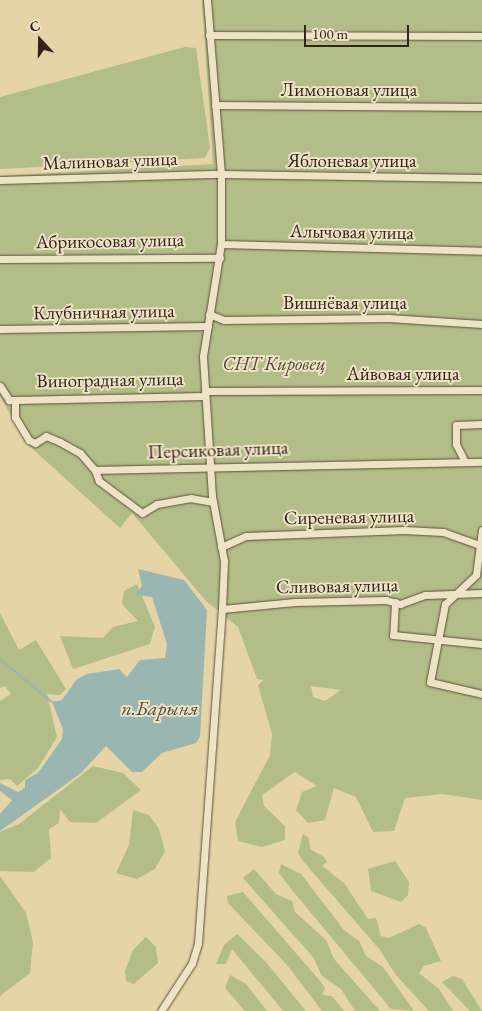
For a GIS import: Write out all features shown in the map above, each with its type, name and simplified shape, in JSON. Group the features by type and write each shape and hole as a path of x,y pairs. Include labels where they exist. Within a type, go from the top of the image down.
{"street":[{"path":"160,1011 192,963 198,943 222,610 221,547 209,466 204,393 209,314 221,244 221,174 206,1"},
{"path":"209,34 482,36"},
{"name":"Лимоновая улица","path":"215,105 482,107"},
{"name":"Яблоневая улица","path":"221,174 482,178"},
{"name":"Малиновая улица","path":"0,180 221,174"},
{"name":"Алычовая улица","path":"221,244 482,251"},
{"name":"Абрикосовая улица","path":"0,258 220,258"},
{"name":"Вишнёвая улица","path":"209,314 224,320 388,318 482,324"},
{"name":"Клубничная улица","path":"0,329 208,326"},
{"path":"0,386 9,400 16,400 15,416 29,440 35,443 46,436 80,453 95,470 99,481 142,513 157,504 191,498 213,502"},
{"name":"Айвовая улица","path":"204,393 482,390"},
{"name":"Виноградная улица","path":"16,400 204,393"},
{"path":"464,460 456,444 456,425 482,424"},
{"name":"Персиковая улица","path":"95,470 464,460 482,462"},
{"name":"Сиреневая улица","path":"221,547 246,536 404,530 443,532 480,545"},
{"path":"482,530 476,575 452,595 439,636 430,682 482,694"},
{"name":"Сливовая улица","path":"222,610 295,602 395,602 425,595 482,593"},
{"path":"395,602 393,635 439,636 482,644"}],"green space":[{"name":"СНТ Кировец","path":"202,0 482,0 482,800 443,794 405,798 394,831 373,832 356,797 334,788 325,820 308,823 296,810 302,792 317,786 295,772 262,795 264,806 285,826 285,840 262,847 238,841 235,822 270,755 272,734 258,685 264,680 257,679 238,627 206,601 132,513 120,528 27,444 0,396 0,176 213,164","holes":["311,686 341,690 325,701 313,697"]},
{"path":"185,47 196,48 210,148 205,158 0,169 0,97"},
{"path":"137,584 155,627 150,644 73,669 60,636 103,638 113,627 138,621 122,604 124,591"},
{"path":"0,613 19,650 36,640 66,689 60,695 47,694 57,737 38,768 17,786 10,779 0,780 0,701 11,694 5,686 0,688"},
{"path":"93,766 123,773 141,790 96,823 70,822 60,809 59,823 49,829 51,858 34,872 0,871 0,832 19,824"},
{"path":"133,810 149,815 159,829 165,851 155,869 137,879 116,873 129,845"},
{"path":"303,834 309,838 310,849 324,857 327,862 322,866 344,883 368,919 376,918 381,936 389,938 419,924 426,928 441,961 424,966 419,973 439,989 453,1011 429,1011 396,975 380,950 303,861 298,853"},
{"path":"395,861 409,882 408,895 401,902 371,891 368,869"},
{"path":"281,864 301,874 344,930 359,941 366,956 383,967 414,1011 391,1009 279,873"},
{"path":"254,869 276,894 292,901 295,912 326,940 334,959 380,1011 355,1011 341,989 322,976 313,957 243,878"},
{"path":"0,876 26,913 33,942 30,973 0,996"},
{"path":"243,892 321,982 325,988 322,995 332,996 344,1011 322,1011 287,965 228,903 227,896"},
{"path":"237,934 265,961 306,1011 283,1011 232,949 226,964 216,964 224,945"},
{"path":"146,937 156,947 158,963 134,984 126,981 125,971 133,950"},
{"path":"230,975 246,984 267,1011 245,1011 225,988"},
{"path":"453,976 462,979 482,1011 470,1011 442,982"}],"water":[{"name":"п.Барыня","path":"138,569 184,580 207,610 200,737 196,743 162,753 142,772 132,772 106,746 80,774 0,831 0,814 12,800 0,791 0,783 18,792 25,788 25,780 38,773 62,739 63,729 52,702 62,700 76,680 87,674 119,669 127,677 140,660 165,658 167,644 152,597 135,595 142,586"}],"waterway":[{"path":"0,659 52,702"}]}
